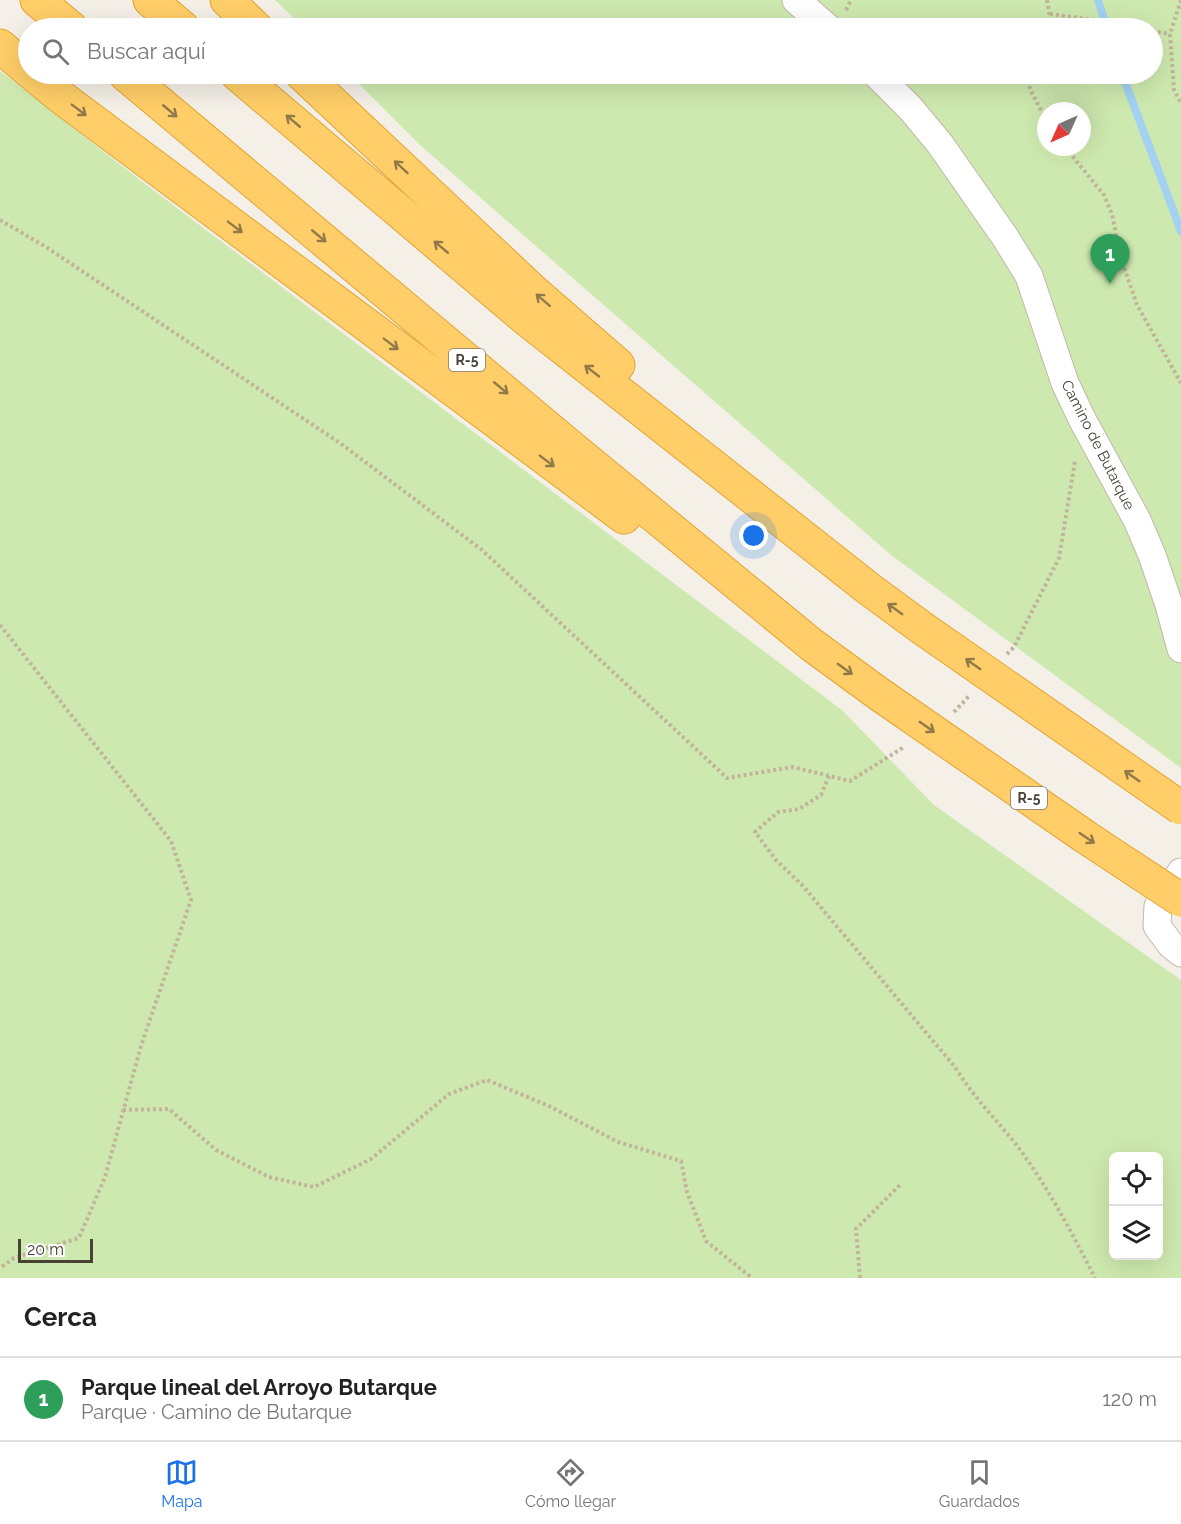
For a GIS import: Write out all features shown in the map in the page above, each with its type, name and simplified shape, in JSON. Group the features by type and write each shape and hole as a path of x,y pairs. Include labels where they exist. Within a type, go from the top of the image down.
{"highway":[{"path":"37,0 59,18"},
{"path":"150,0 171,18"},
{"path":"227,0 246,18"},
{"path":"0,46 18,61"},
{"path":"46,84 699,573 812,645"},
{"name":"R-5","path":"137,84 812,645 879,694 1181,900"},
{"path":"249,84 525,318 869,589 1181,808"},
{"path":"313,84 534,292 711,445 820,532 869,589"}],"street":[{"path":"796,0 817,18"},
{"name":"Camino de Butarque","path":"886,84 911,109 940,144 1005,237 1029,276 1065,383 1137,520 1152,555 1181,649"},
{"path":"1181,872 1158,906 1156,926 1171,945 1181,953"}],"path":[{"path":"1047,0 1050,18"},
{"path":"1181,0 1170,34 1174,90 1181,103"},
{"path":"1050,14 1081,18"},
{"path":"1163,33 1170,34"},
{"path":"1029,84 1037,103"},
{"path":"1072,156 1104,195 1112,214 1121,258 1137,305 1181,383"},
{"path":"0,220 46,247 340,443 482,550 727,778"},
{"path":"0,625 171,842 191,900 141,1046 105,1177 79,1238 14,1258 0,1268"},
{"path":"829,776 821,795 798,809 778,812 754,832 776,860 803,886 1018,1147 1067,1223 1095,1278"},
{"path":"123,1110 169,1109 216,1150 269,1177 314,1187 371,1159 449,1094 487,1080 549,1107 618,1142 681,1161 687,1192 706,1241 752,1278"},
{"path":"860,1278 856,1229 902,1183"}],"green space":[{"path":"275,0 1181,0 1181,768 891,555 421,146 359,84 1163,84 1163,18 294,18"},
{"path":"0,71 140,180 843,711 934,805 1181,980 1181,1278 0,1278"}],"waterway":[{"path":"1098,0 1104,18"},
{"path":"1126,84 1181,231"}],"place":[{"name":"Parque lineal del Arroyo Butarque","path":"1110,284"}]}
